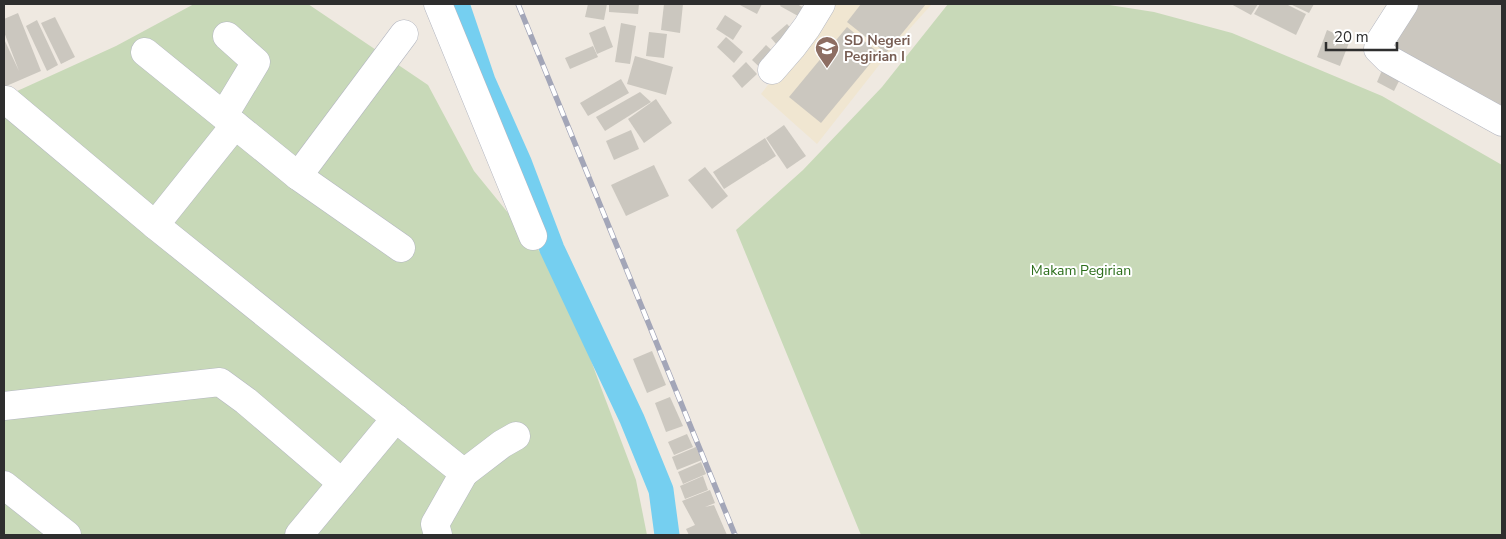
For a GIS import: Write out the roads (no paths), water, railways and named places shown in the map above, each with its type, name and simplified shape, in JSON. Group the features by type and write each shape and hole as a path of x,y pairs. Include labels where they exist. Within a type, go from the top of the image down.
{"street":[{"path":"438,4 533,236"},
{"path":"772,70 807,27 821,4"},
{"path":"1404,4 1379,43 1378,49 1388,59 1502,122"},
{"path":"298,176 404,34"},
{"path":"155,225 230,120 256,62 228,36"},
{"path":"145,52 298,176 401,248"},
{"path":"6,100 155,225 464,473"},
{"path":"4,406 220,382 342,483"},
{"path":"299,535 396,418"},
{"path":"438,535 435,524 464,473 502,444 516,436"},
{"path":"4,486 67,535"}],"waterway":[{"path":"457,4 483,81 519,162 552,249 632,419 661,490 667,535"}],"railway":[{"path":"518,4 735,535"}],"place":[{"name":"SD Negeri Pegirian I","path":"827,69"}],"park label":[{"name":"Makam Pegirian","path":"1081,270"}]}
